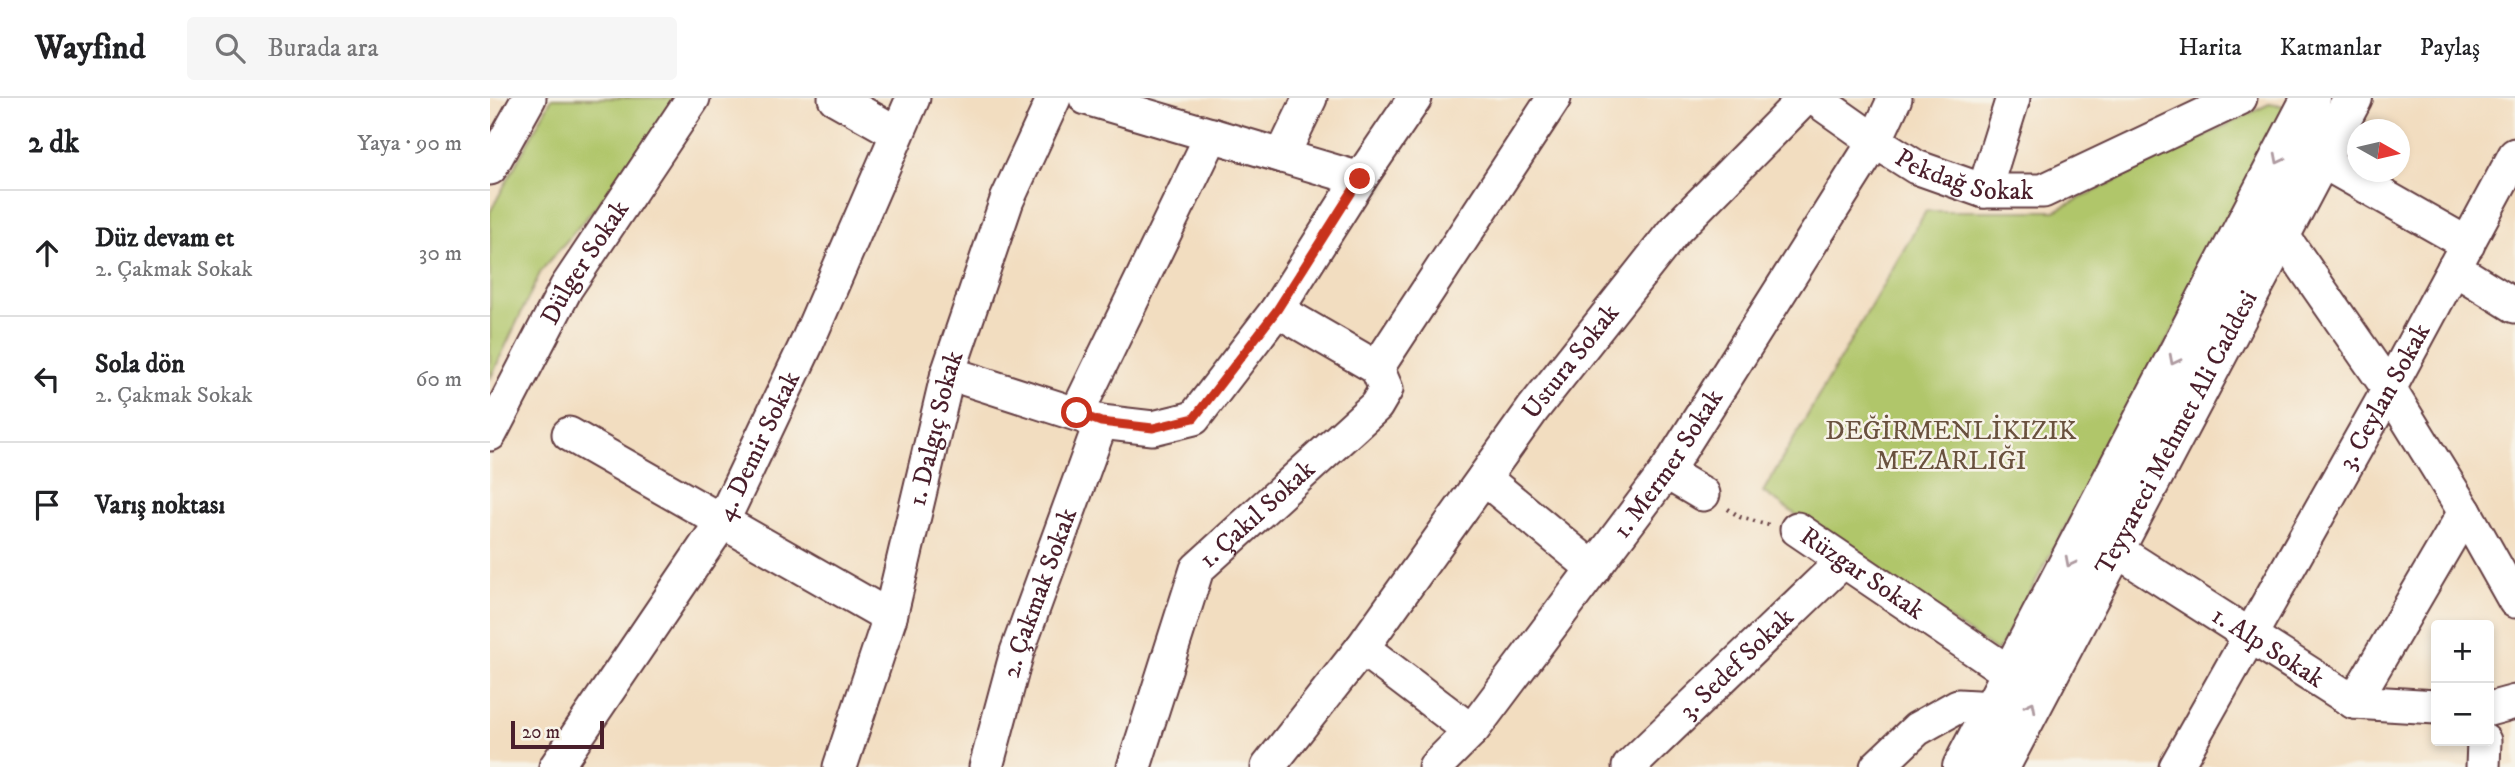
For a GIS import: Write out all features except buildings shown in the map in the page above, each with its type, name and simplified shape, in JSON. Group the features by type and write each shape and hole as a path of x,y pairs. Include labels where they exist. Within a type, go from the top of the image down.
{"main road":[{"name":"Teyyareci Mehmet Ali Caddesi","path":"1962,767 2311,98"},
{"name":"Teyyareci Mehmet Ali Caddesi","path":"2000,767 2113,548 2353,98"}],"street":[{"path":"490,168 528,98"},
{"name":"Dülger Sokak","path":"490,434 566,288 693,98"},
{"path":"835,98 897,133"},
{"name":"4. Demir Sokak","path":"556,767 722,522 806,345 913,98"},
{"name":"1. Dalgıç Sokak","path":"840,767 890,617 948,373 1007,200 1054,98"},
{"path":"1086,98 1360,179"},
{"path":"1282,156 1310,98"},
{"path":"948,373 1089,417 1153,428 1194,418 1277,310 1415,98"},
{"path":"1277,310 1377,368 1555,98"},
{"name":"Ustura Sokak","path":"1268,767 1362,649 1533,408 1674,232 1805,98"},
{"name":"Pekdağ Sokak","path":"1814,98 1916,167 1984,191 2043,191 2240,98"},
{"name":"1. Mermer Sokak","path":"1435,766 1471,731 1667,472 1875,141 1895,98"},
{"path":"1984,191 2013,98"},
{"name":"2. Çakmak Sokak","path":"986,767 1017,652 1089,417 1212,135"},
{"name":"3. Ceylan Sokak","path":"2176,767 2461,256 2504,204 2515,155"},
{"path":"2320,160 2461,256 2515,306"},
{"path":"2282,235 2389,389 2465,512 2515,601"},
{"name":"1. Çakıl Sokak","path":"1134,767 1197,569 1376,406 1386,388 1377,368"},
{"path":"569,434 890,617"},
{"path":"1667,472 1703,494"},
{"path":"1484,478 1594,569"},
{"path":"2354,702 2465,512"},
{"name":"Rüzgar Sokak","path":"1797,529 2011,674"},
{"name":"1. Alp Sokak","path":"2113,548 2354,702 2431,707"},
{"name":"3. Sedef Sokak","path":"1629,767 1842,562"},
{"path":"1362,649 1471,731"},
{"path":"2494,708 2515,702"},
{"path":"1877,767 1917,729 1958,706 1994,708"},
{"path":"2483,767 2484,746"}],"path":[{"name":"Rüzgar Sokak","path":"1703,494 1740,517 1797,529"}],"green space":[{"path":"552,98 677,98 632,164 541,271 490,379 490,212"},
{"name":"DEĞİRMENLİKIZIK MEZARLIĞI","path":"2269,104 2295,107 1997,652 1763,492 1926,211 2055,211"}],"route":[{"path":"1077,413 1101,422 1153,428 1194,418 1277,310 1360,179"}]}
